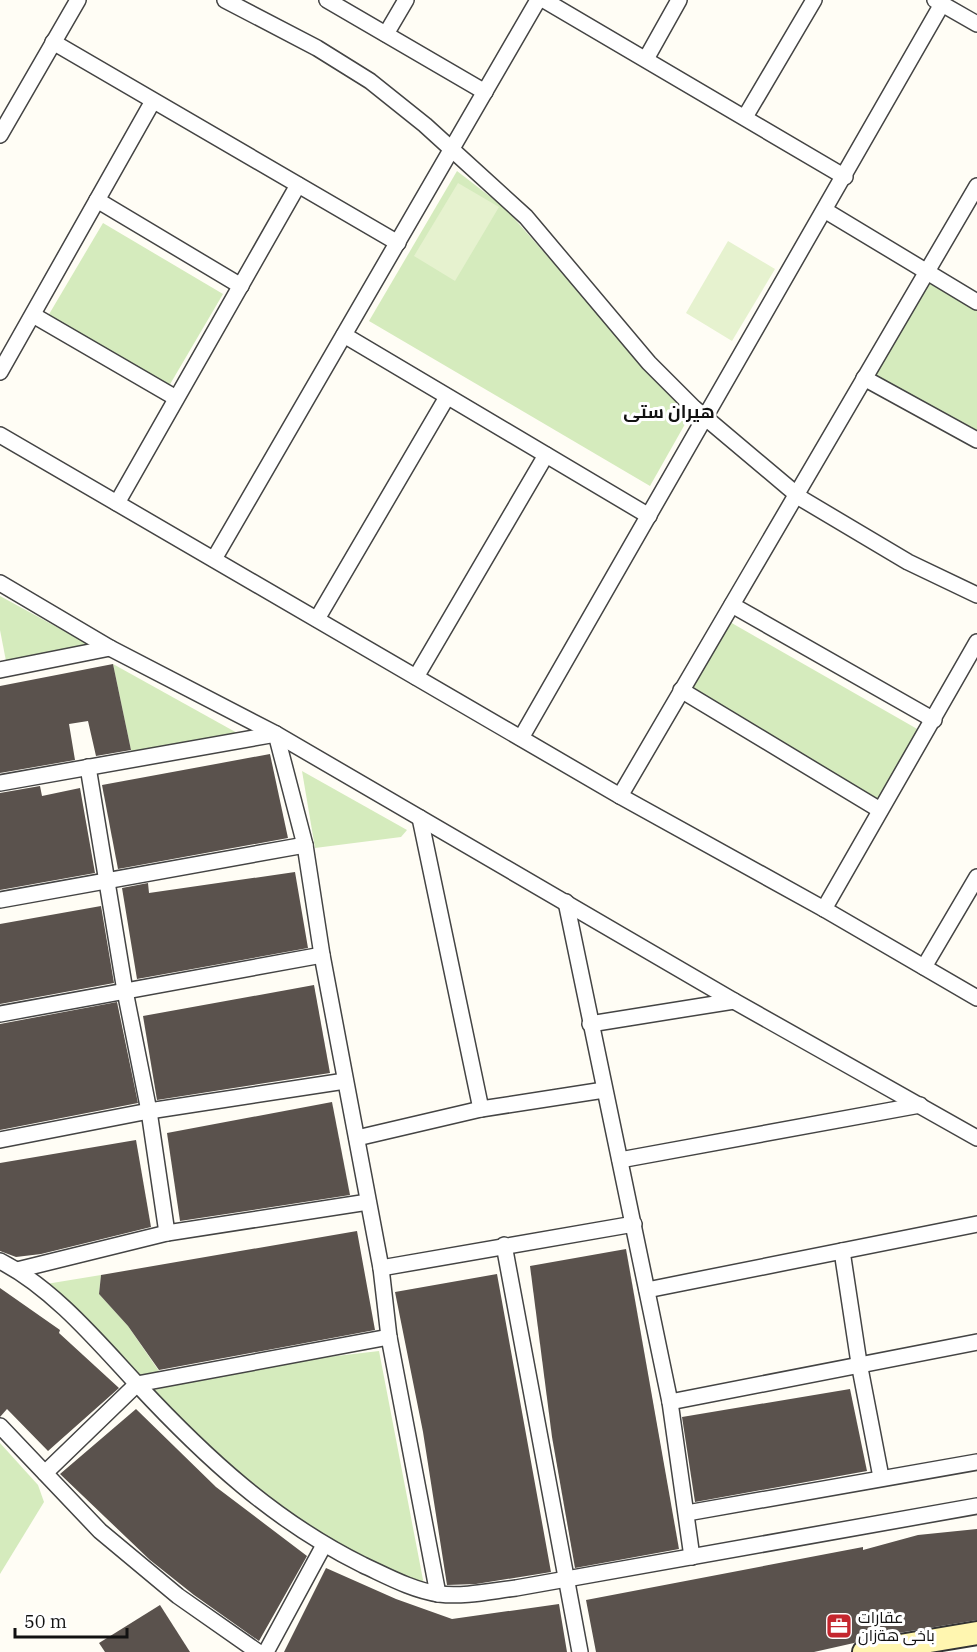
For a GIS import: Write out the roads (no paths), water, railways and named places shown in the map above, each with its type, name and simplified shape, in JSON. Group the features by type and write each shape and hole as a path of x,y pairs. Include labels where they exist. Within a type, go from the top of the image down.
{"street":[{"path":"0,135 78,0"},
{"path":"225,0 317,48 397,101 526,217 649,363 706,418 802,499 869,541 977,595"},
{"path":"327,0 485,92"},
{"path":"386,34 406,0"},
{"path":"214,560 538,0"},
{"path":"543,0 845,177"},
{"path":"646,59 680,0"},
{"path":"745,117 814,0"},
{"path":"521,738 826,211 938,2 977,24"},
{"path":"53,42 398,243"},
{"path":"0,372 153,101"},
{"path":"117,503 298,185"},
{"path":"620,796 977,186"},
{"path":"97,200 241,286"},
{"path":"826,211 977,302"},
{"path":"33,315 176,398"},
{"path":"344,335 650,516"},
{"path":"864,378 977,440"},
{"path":"317,619 447,396"},
{"path":"0,435 620,796 824,909 977,998"},
{"path":"416,677 546,455"},
{"path":"0,582 111,648 276,734 734,1001 977,1138"},
{"path":"732,605 934,720"},
{"path":"824,909 977,642"},
{"path":"0,670 111,648"},
{"path":"681,690 880,810"},
{"path":"0,783 276,734"},
{"path":"276,734 305,845 322,955 381,1268 389,1337 438,1594"},
{"path":"88,767 125,991 149,1111 167,1233"},
{"path":"420,818 481,1110"},
{"path":"0,900 305,845"},
{"path":"924,967 977,877"},
{"path":"566,902 670,1402 692,1557"},
{"path":"0,1014 322,955"},
{"path":"590,1024 734,1001"},
{"path":"0,1140 149,1111 345,1081"},
{"path":"357,1138 481,1110 604,1090"},
{"path":"620,1160 920,1105"},
{"path":"16,1270 167,1233 368,1202"},
{"path":"381,1268 634,1224"},
{"path":"647,1290 977,1224"},
{"path":"504,1245 580,1652"},
{"path":"842,1251 859,1363 881,1477"},
{"path":"0,1261 16,1270 106,1349 188,1439 230,1478 279,1516 324,1545 406,1585 438,1594 458,1595 568,1579 977,1506"},
{"path":"45,1473 137,1384 389,1337"},
{"path":"670,1402 977,1341"},
{"path":"0,1426 100,1531 138,1564 258,1652"},
{"path":"687,1513 881,1477 977,1462"},
{"path":"266,1652 324,1545"},
{"path":"864,1652 977,1633"}],"place":[{"name":"عقارات باخی هةزان","path":"839,1626"}],"district":[{"name":"هیران ستی","path":"669,412"}]}
